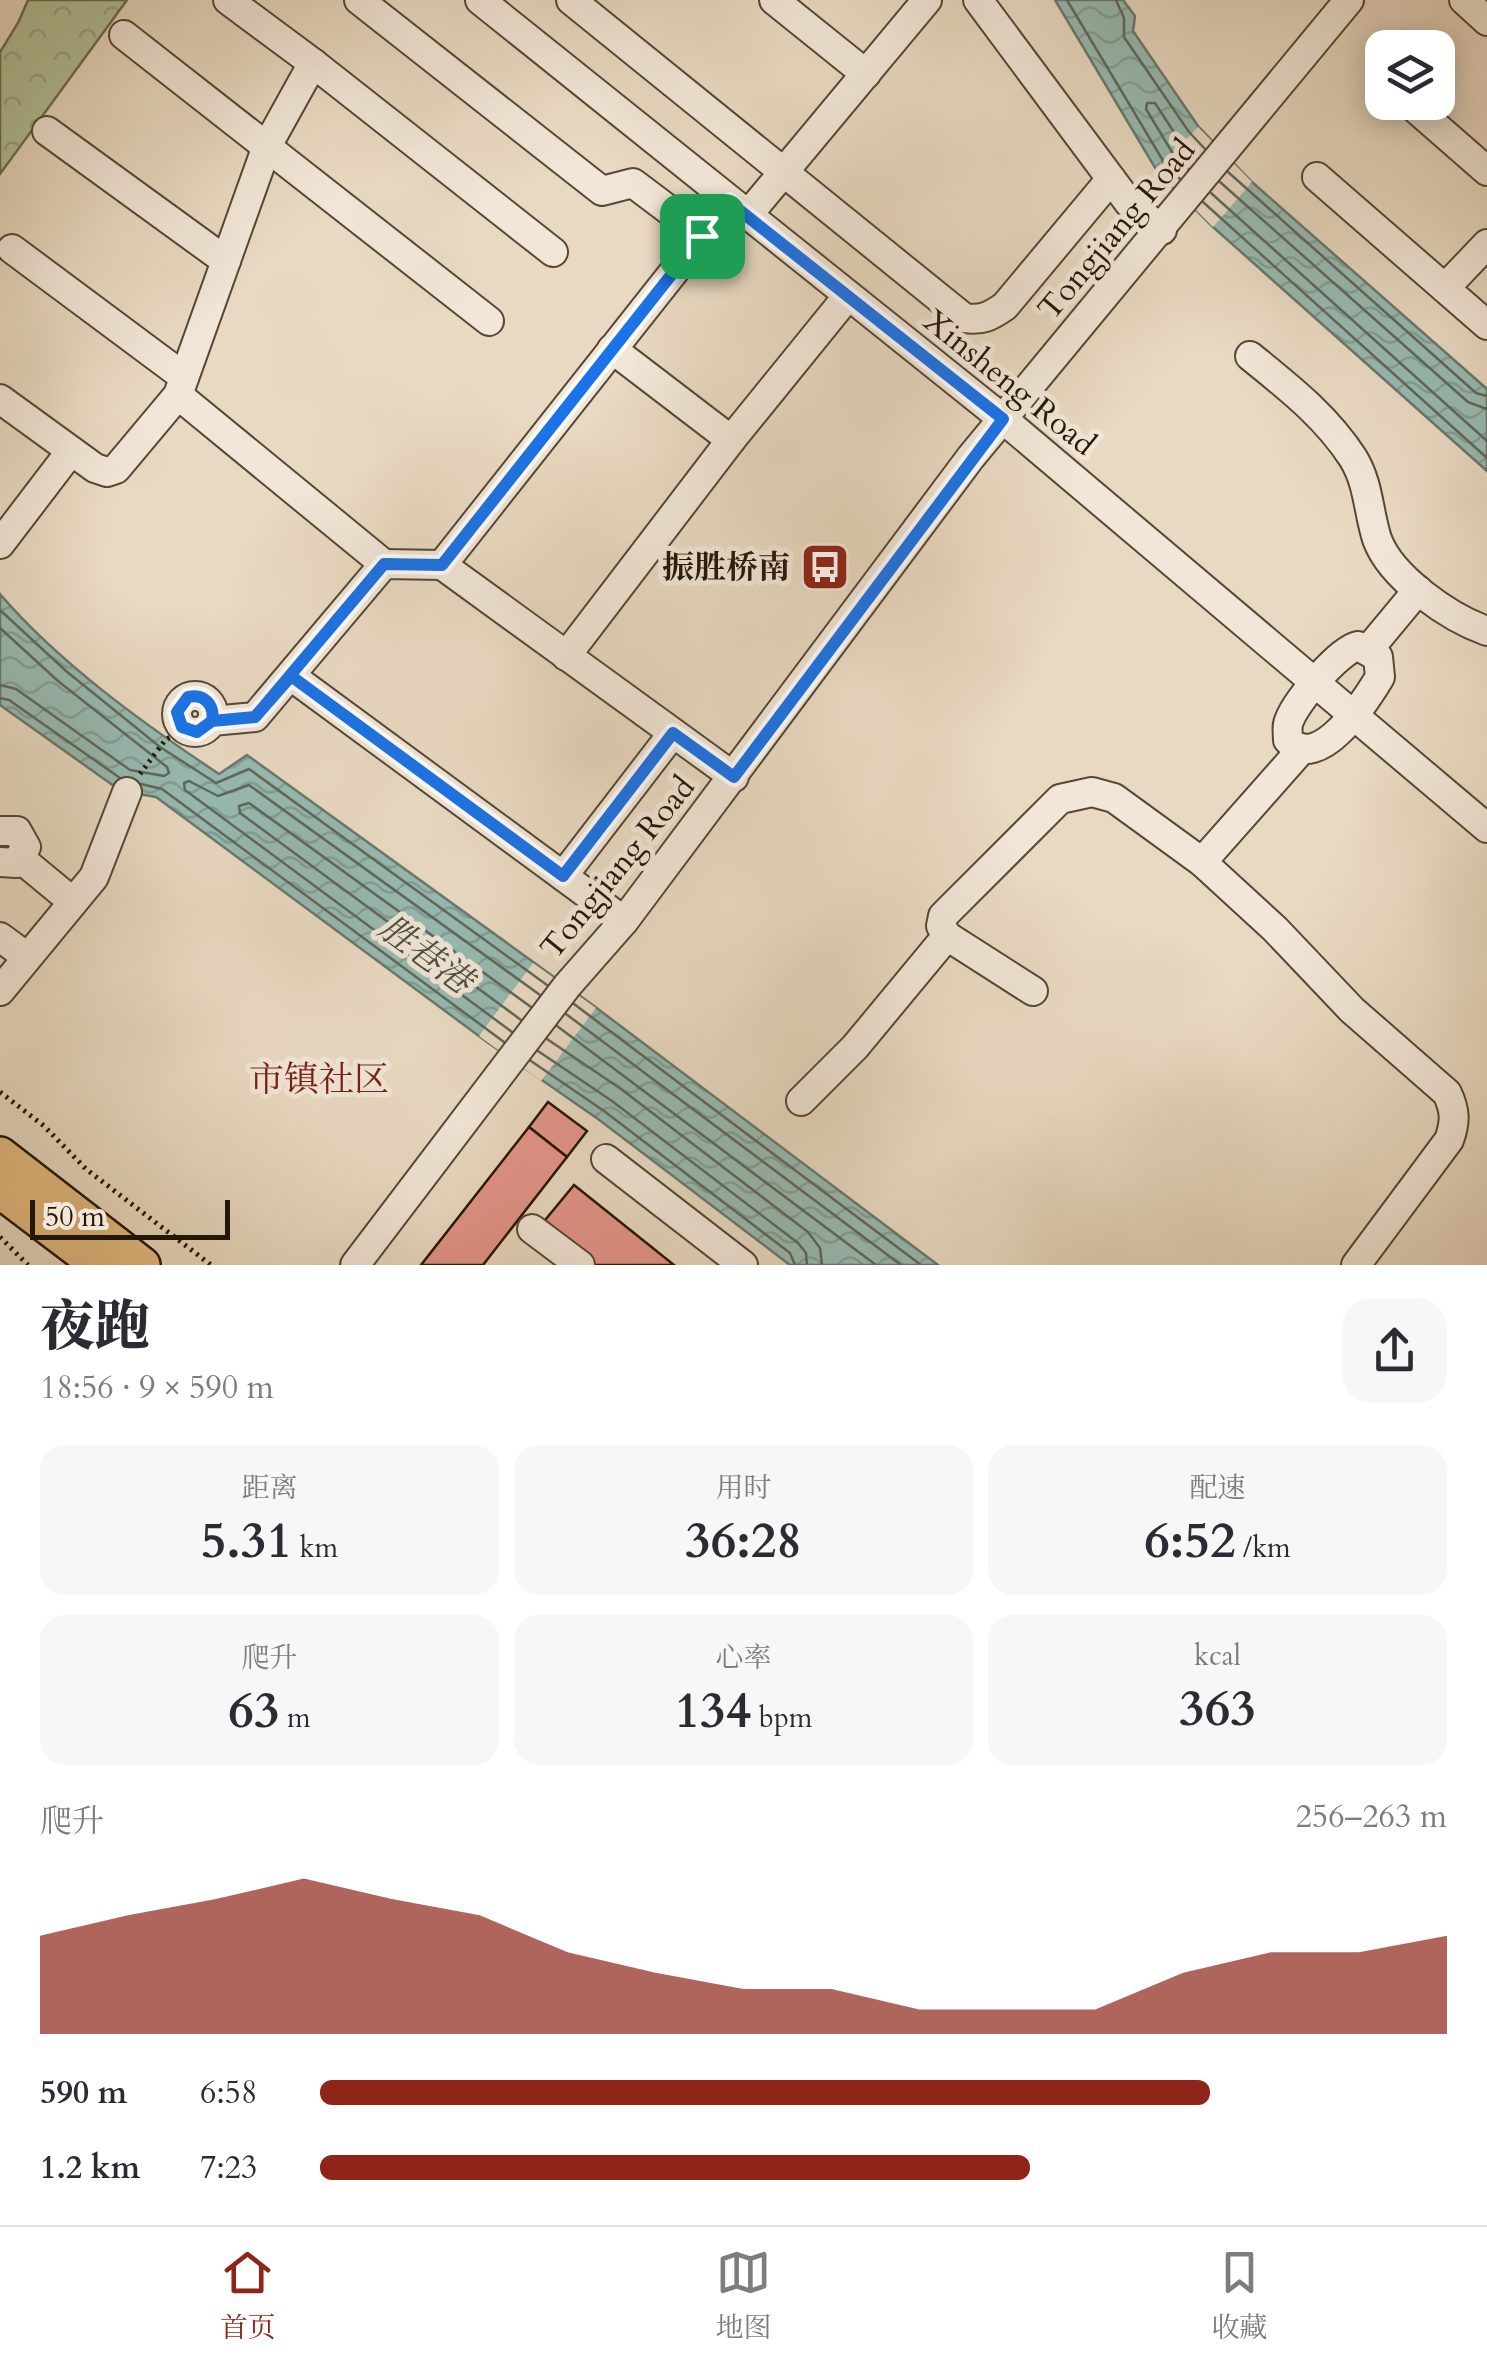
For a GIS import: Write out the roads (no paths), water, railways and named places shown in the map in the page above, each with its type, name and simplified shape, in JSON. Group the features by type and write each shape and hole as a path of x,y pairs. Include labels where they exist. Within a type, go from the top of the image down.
{"main road":[{"path":"0,1155 142,1265"},
{"path":"0,1190 98,1265"}],"street":[{"path":"228,0 552,252"},
{"path":"359,0 602,191 634,184 702,236"},
{"name":"Xinsheng Road","path":"480,0 1003,419 1487,828"},
{"path":"571,0 964,318 992,316 1005,306 1111,179"},
{"path":"774,0 866,74"},
{"path":"442,565 702,236 784,172 927,0"},
{"path":"978,0 1129,204 1162,230"},
{"name":"Tongjiang Road","path":"355,1265 567,986 624,922 1003,419 1349,0"},
{"path":"1464,0 1487,20"},
{"path":"124,35 489,321"},
{"path":"0,399 95,468 106,472 116,468 181,386 267,146 313,63"},
{"path":"1429,120 1487,171"},
{"path":"48,131 226,261"},
{"path":"1317,177 1487,325"},
{"path":"1446,288 1487,244"},
{"path":"12,249 181,386 384,564 442,565 734,777"},
{"path":"566,656 731,440 847,297"},
{"path":"612,349 731,440"},
{"path":"1250,356 1310,405 1354,461 1366,484 1378,541 1388,560 1423,594 1456,617 1487,630"},
{"path":"0,544 71,451"},
{"path":"188,730 255,717 384,564"},
{"path":"1374,653 1423,594"},
{"path":"1294,745 1287,724 1316,684 1348,648 1358,646 1374,653"},
{"path":"1294,745 1318,749 1351,714 1380,677 1374,653"},
{"path":"291,676 624,922"},
{"path":"563,876 673,733"},
{"path":"1196,857 1294,745"},
{"path":"0,991 94,877 127,792"},
{"path":"1033,991 947,936 940,926 944,916 1060,799 1092,792 1114,798 1196,857 1275,929 1352,1010 1446,1092 1454,1108 1455,1124 1449,1140 1356,1265"},
{"path":"0,831 12,829 22,835 26,847 11,861 73,902"},
{"path":"800,1101 855,1047 947,936"},
{"path":"0,937 28,957"},
{"path":"606,1159 743,1265"},
{"path":"532,1229 580,1265"}],"water":[{"path":"1055,0 1123,0 1135,16 1133,31 1198,126 1252,182 1487,389 1487,471 1213,227 1157,171"},
{"name":"胜巷港","path":"0,594 75,668 161,734 219,774 247,755 590,1003 938,1265 790,1265 598,1119 487,1042 156,797 121,791 0,705"}],"place":[{"name":"振胜桥南","path":"825,567"}],"district":[{"name":"市镇社区","path":"319,1079"}]}
